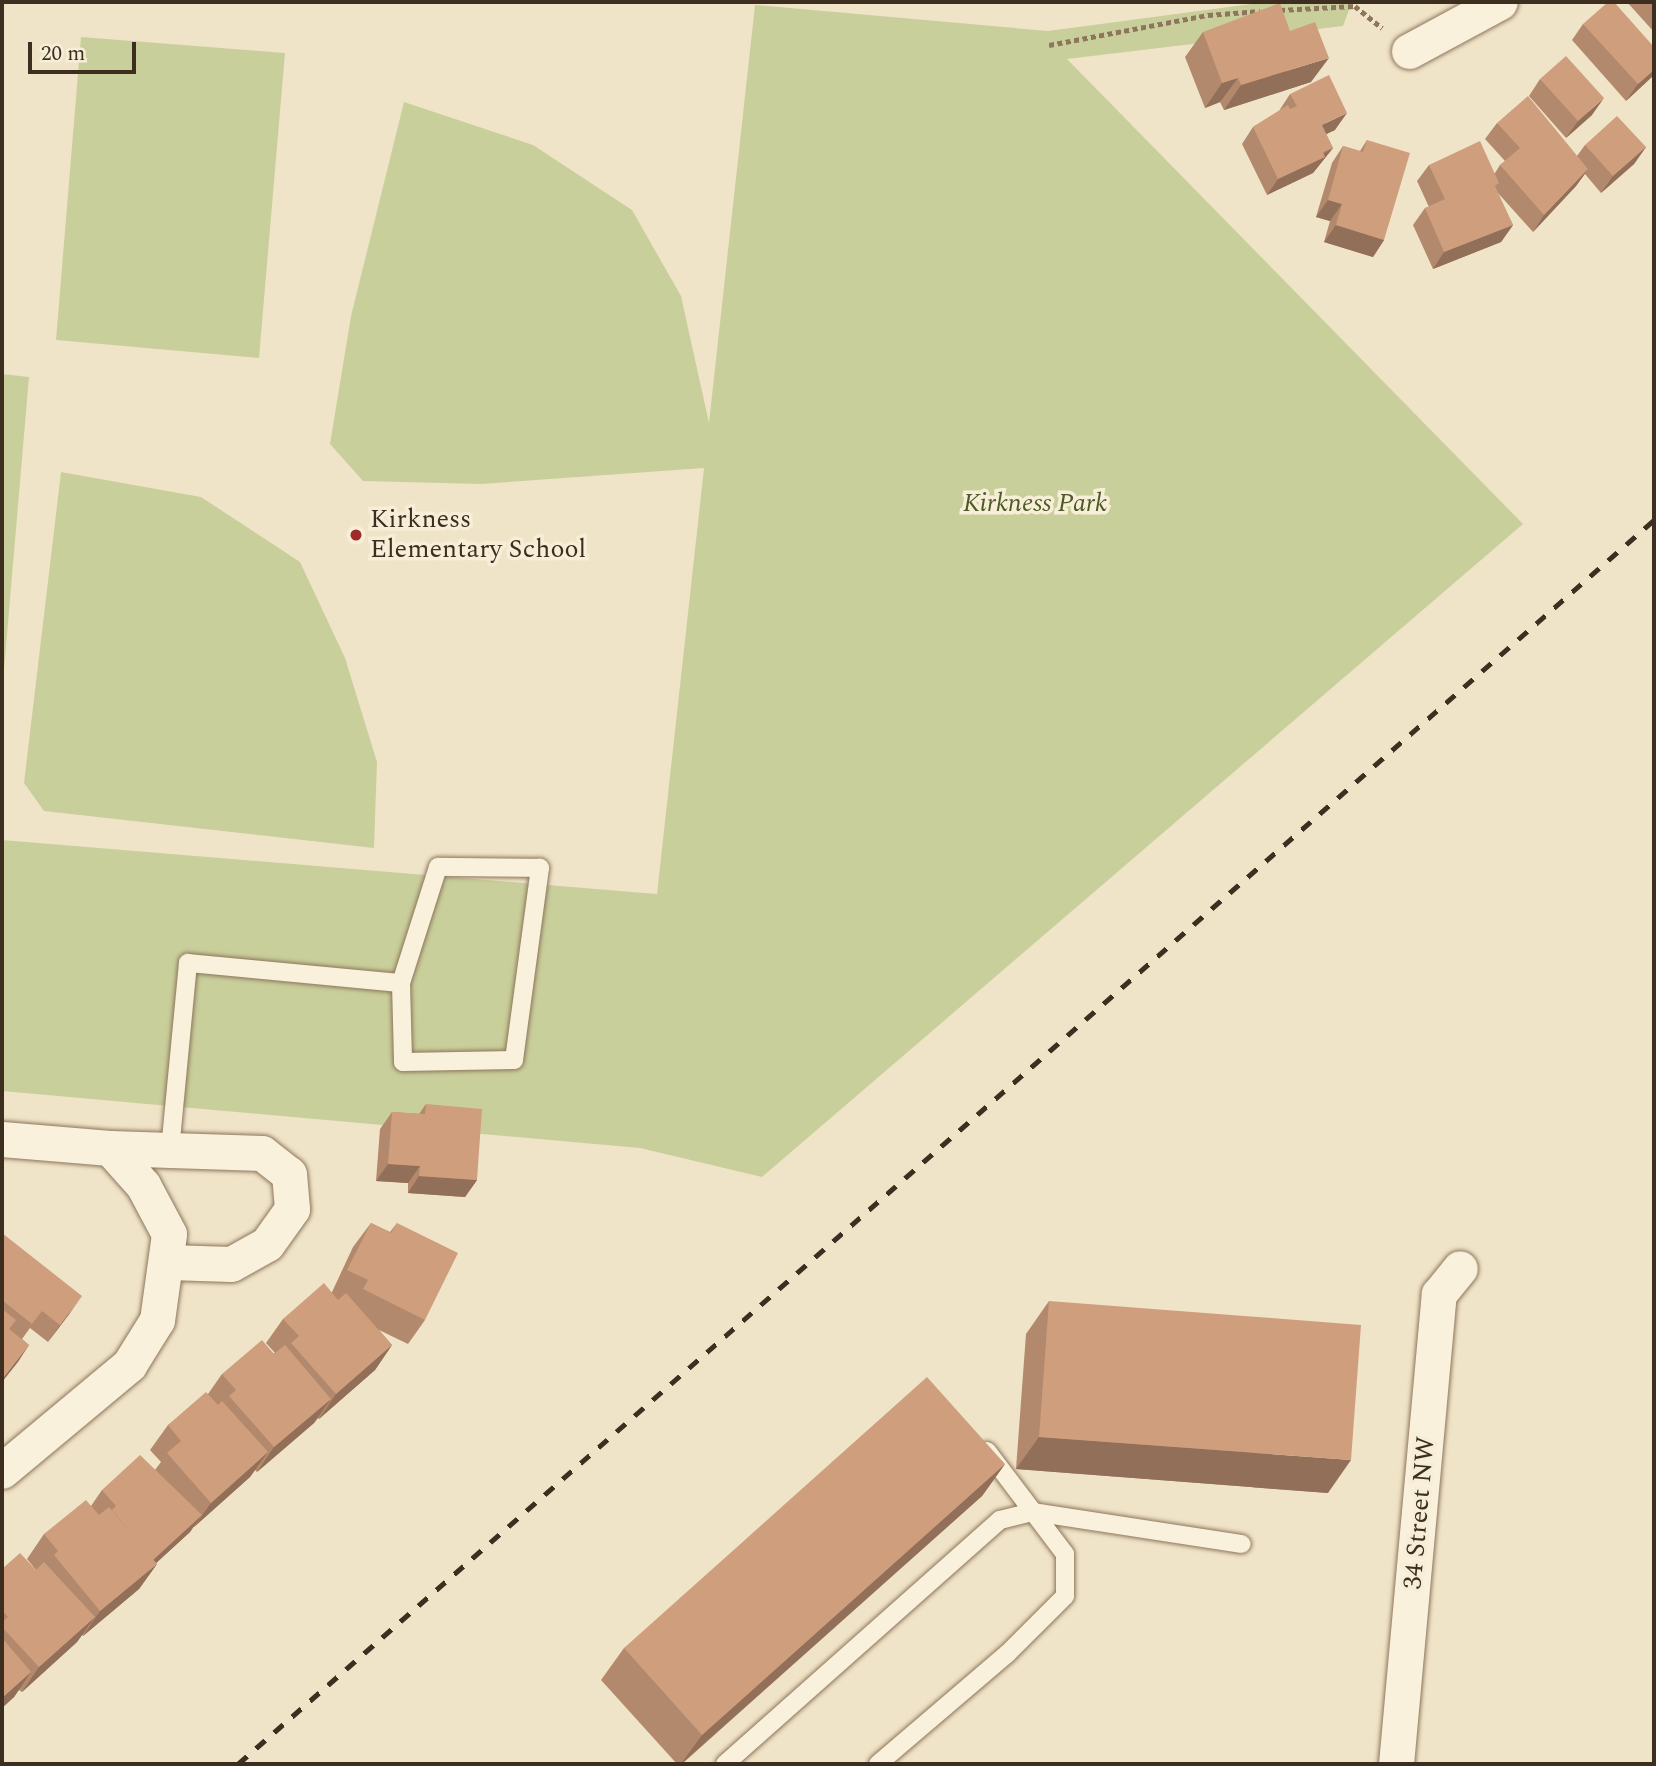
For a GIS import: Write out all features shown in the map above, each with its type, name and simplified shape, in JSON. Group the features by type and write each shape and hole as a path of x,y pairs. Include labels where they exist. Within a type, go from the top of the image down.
{"street":[{"path":"1409,51 1500,2"},
{"path":"2,1139 110,1148 262,1153 289,1174 292,1209 267,1244 231,1264 168,1262"},
{"path":"2,1471 130,1365 157,1320 168,1262 169,1234 163,1217 143,1185 110,1148"},
{"name":"34 Street NW","path":"1396,1764 1439,1294 1460,1268"}],"lane":[{"path":"438,867 540,868 513,1060 404,1062 401,983 438,867"},
{"path":"170,1150 188,963 401,983"},
{"path":"878,1764 1007,1654 1065,1596 1065,1554 972,1432"},
{"path":"725,1764 1000,1520 1032,1512 1242,1544"}],"path":[{"path":"1049,46 1208,15 1354,6 1409,51"}],"green space":[{"name":"Kirkness Park","path":"1266,2 1352,2 1343,26 1067,59 1523,524 762,1177 640,1148 2,1091 2,840 657,894 704,468 481,484 363,481 330,444 351,316 404,102 533,145 632,210 681,296 709,423 755,5 1048,31"},
{"path":"81,37 285,53 259,358 56,340"},
{"path":"2,374 29,377 2,693"},
{"path":"61,472 201,497 300,562 345,658 377,762 374,848 44,811 24,783"}],"building":[{"path":"1608,2 1614,2 1654,47 1654,70 1638,84 1583,24"},
{"path":"1280,3 1290,31 1315,22 1329,58 1241,85 1238,78 1222,83 1203,32"},
{"path":"1566,56 1604,98 1578,121 1540,79"},
{"path":"1329,75 1347,113 1322,125 1333,148 1323,152 1325,157 1278,179 1253,127 1288,105 1290,109 1297,106 1290,94"},
{"path":"1528,96 1588,169 1544,215 1500,165 1520,148 1497,123"},
{"path":"1617,116 1646,147 1613,176 1585,145"},
{"path":"1367,140 1410,153 1384,240 1336,225 1342,204 1328,200 1343,146 1363,152"},
{"path":"1480,141 1499,183 1495,186 1513,225 1444,252 1425,208 1445,199 1429,165"},
{"path":"426,1104 482,1109 477,1180 419,1176 420,1166 388,1164 392,1112 425,1114"},
{"path":"371,1223 391,1233 397,1223 458,1253 425,1320 363,1289 368,1280 347,1270"},
{"path":"2,1233 82,1296 60,1325 42,1311 32,1324 2,1300"},
{"path":"324,1283 338,1300 346,1293 392,1345 336,1394 291,1343 299,1336 283,1319"},
{"path":"1049,1301 1361,1325 1351,1460 1039,1437"},
{"path":"2,1309 16,1320 9,1329 29,1345 4,1377 2,1375"},
{"path":"262,1340 274,1354 285,1345 331,1399 274,1447 229,1396 236,1390 222,1374"},
{"path":"927,1377 1005,1464 702,1735 624,1648"},
{"path":"206,1392 218,1405 222,1401 268,1452 211,1503 167,1453 181,1441 168,1425"},
{"path":"140,1455 202,1515 153,1560 112,1510 116,1506 102,1490"},
{"path":"86,1500 99,1515 109,1507 157,1564 100,1611 54,1555 58,1551 44,1534"},
{"path":"20,1553 36,1570 44,1562 95,1617 39,1667 2,1627 2,1622 8,1617 2,1610 2,1569"},
{"path":"2,1638 31,1672 2,1698"}],"railway":[{"path":"238,1764 1654,520"}],"place":[{"name":"Kirkness Elementary School","path":"356,535"}]}
